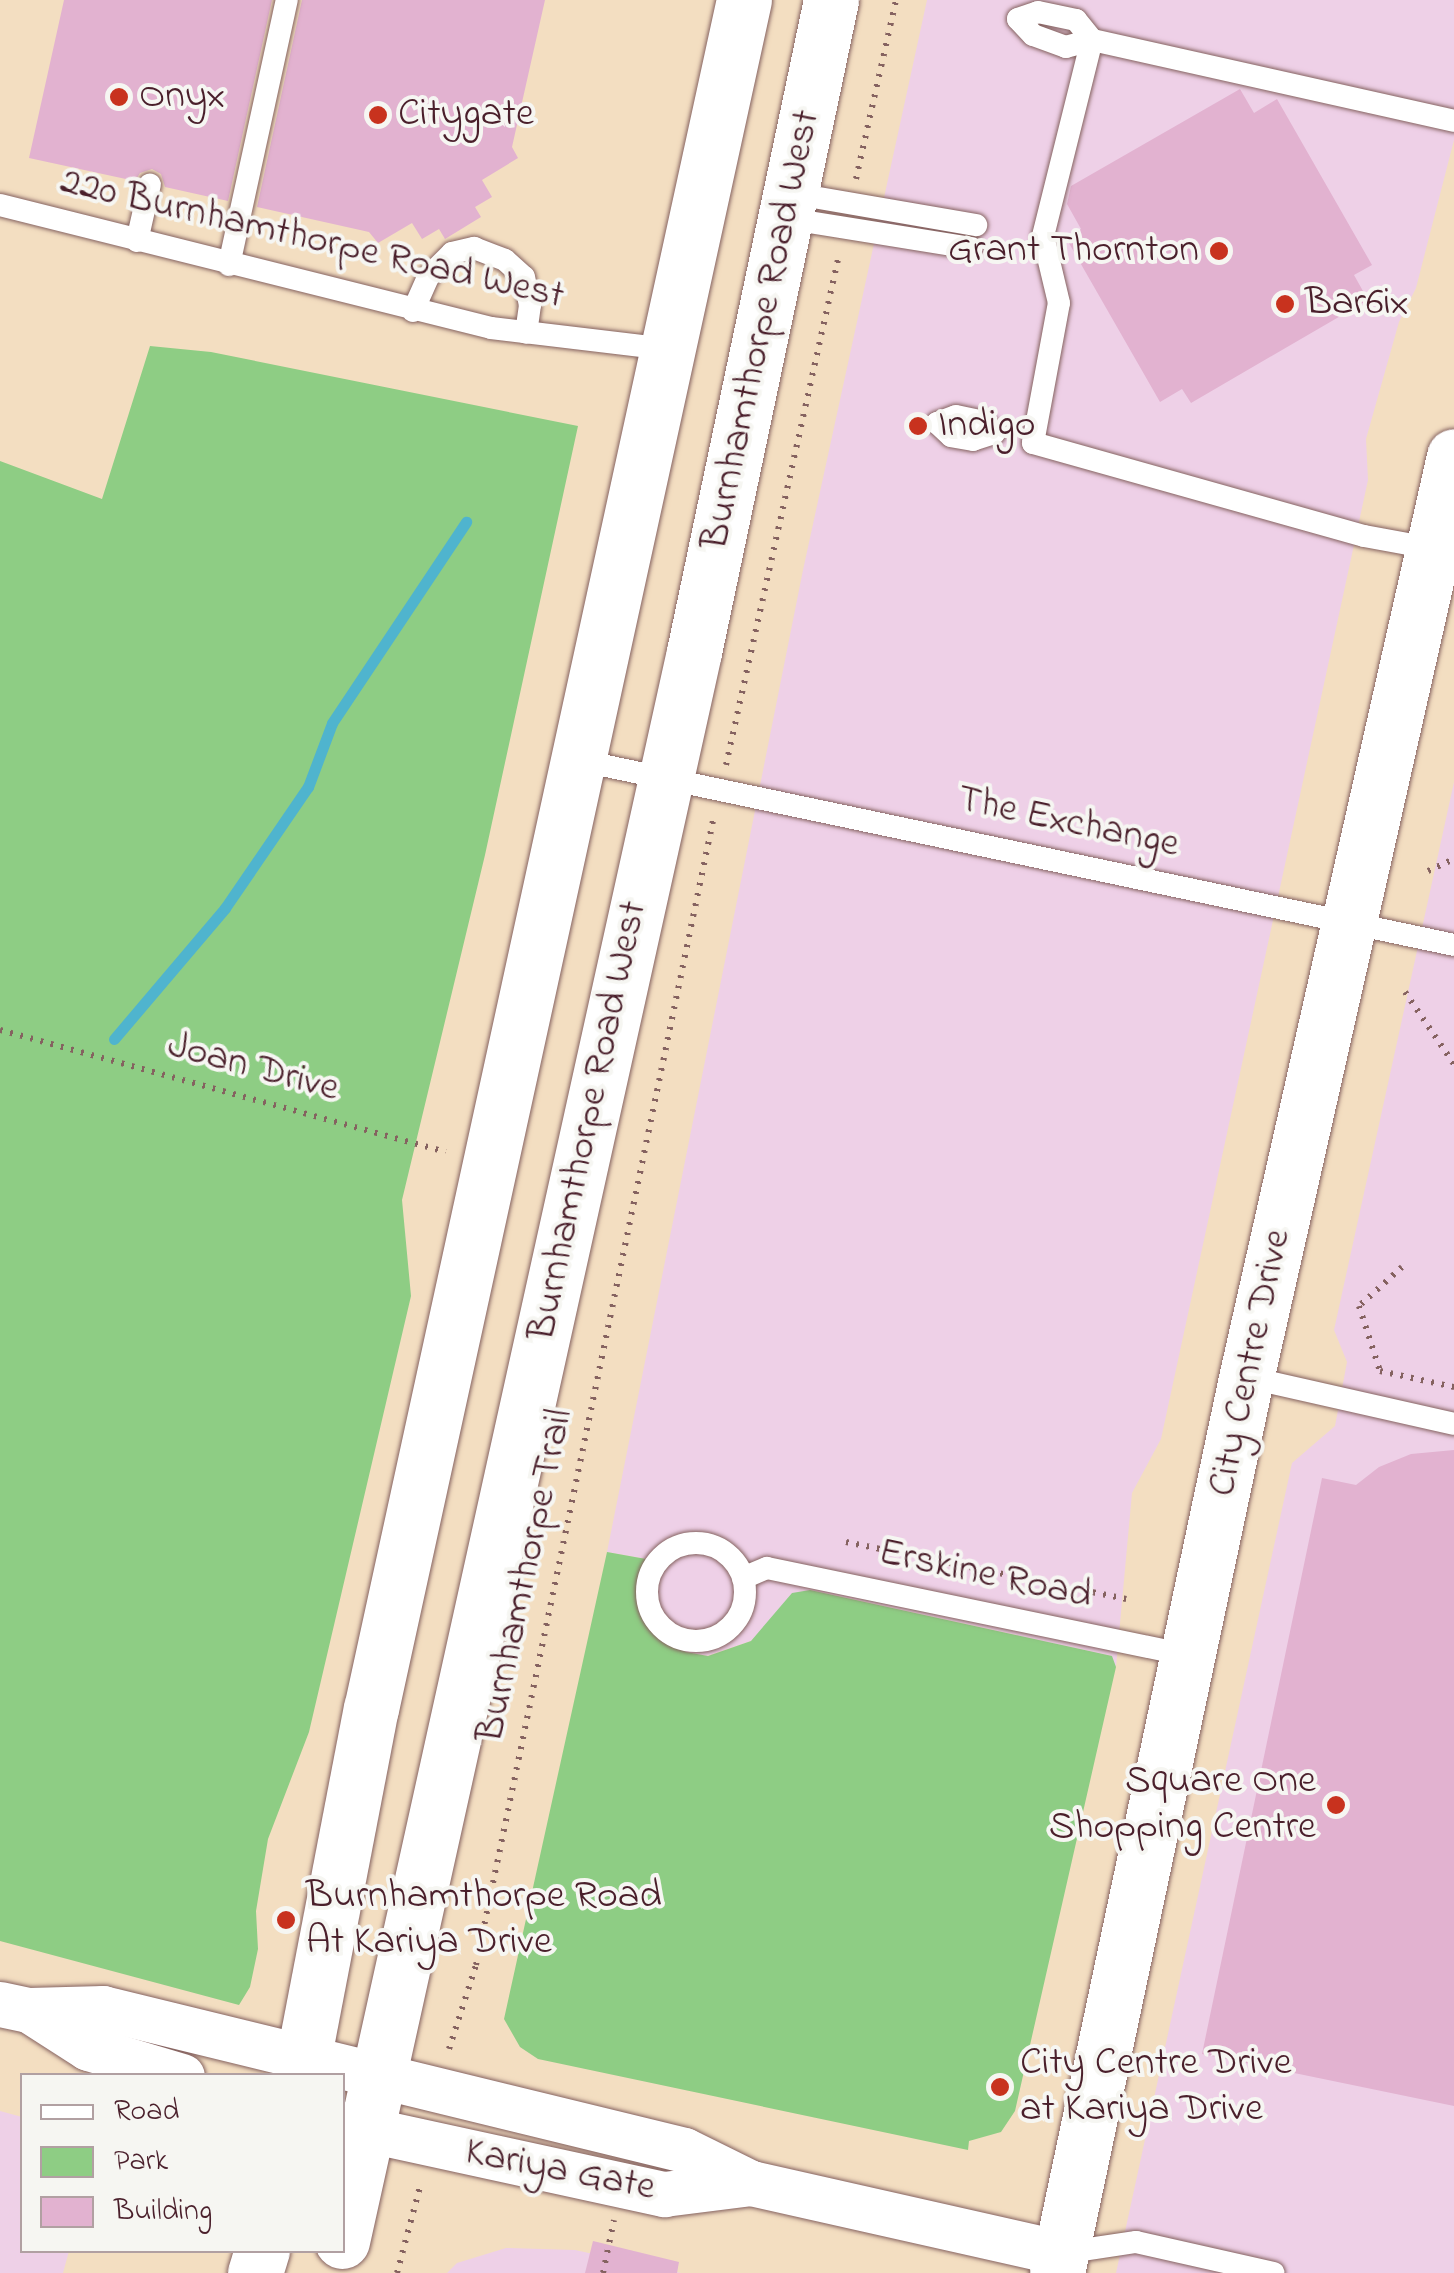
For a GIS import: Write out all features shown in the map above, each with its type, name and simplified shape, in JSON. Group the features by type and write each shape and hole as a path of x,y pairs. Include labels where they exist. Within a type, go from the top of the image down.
{"main road":[{"path":"302,2067 372,1708 744,0"},
{"name":"Burnhamthorpe Road West","path":"345,2216 356,2128 380,2076 832,0"},
{"name":"City Centre Drive","path":"1069,2266 1246,1377 1454,456"}],"street":[{"name":"Kariya Gate","path":"15,2007 103,2008 302,2067 380,2076 684,2150 751,2183 1069,2266"},
{"path":"15,2007 88,2048 172,2073"},
{"name":"Kariya Gate","path":"356,2128 664,2194 751,2183"}],"lane":[{"path":"229,265 286,0"},
{"path":"1434,549 1364,536 1033,443 1059,303 1043,236 1092,40 1454,121"},
{"path":"137,240 150,184"},
{"path":"787,205 851,203 976,224"},
{"name":"220 Burnhamthorpe Road West","path":"0,205 413,311 526,333 667,350"},
{"path":"787,205 846,228 972,248"},
{"path":"413,311 428,277 452,253 474,248 506,260 524,277 530,305 526,333"},
{"name":"The Exchange","path":"578,760 721,787 1454,945"},
{"path":"1246,1377 1454,1424"},
{"path":"700,1542 719,1548 734,1560 743,1578 745,1598 740,1616 728,1631 710,1640 672,1636 657,1624 648,1606 646,1587 652,1568 664,1553 681,1544 700,1542"},
{"name":"Erskine Road","path":"743,1578 767,1568 1188,1655"},
{"name":"Kariya Gate","path":"1069,2266 1136,2242 1274,2273"}],"path":[{"path":"851,203 896,0"},
{"name":"Burnhamthorpe Trail","path":"450,2049 476,1965 721,787 846,228"},
{"path":"1428,872 1454,859"},
{"path":"1405,992 1454,1064"},
{"name":"Joan Drive","path":"0,1030 464,1157 492,1156"},
{"path":"1402,1267 1359,1306 1380,1371 1454,1387"},
{"path":"846,1542 1126,1599"},
{"path":"397,2273 410,2238 421,2181"},
{"path":"603,2273 615,2217"}],"shaded area":[{"path":"927,0 1454,0 1454,140 1416,288 1399,322 1366,439 1368,480 1161,1439 1132,1493 1116,1667 1111,1656 810,1590 751,1641 707,1656 686,1652 671,1643 658,1623 649,1601 646,1559 607,1552 803,570"},
{"name":"Square One Shopping Centre","path":"1454,782 1454,2273 1116,2273 1292,1463 1335,1426 1347,1362 1334,1330"},
{"path":"0,2111 20,2116 20,2253 68,2253 63,2273 0,2273"},
{"path":"506,2248 575,2250 681,2273 447,2273 457,2263"}],"green space":[{"path":"150,346 211,352 578,426 485,855 402,1200 411,1296 309,1732 268,1839 256,1911 258,1949 250,1987 239,2005 0,1941 0,461 102,499"},
{"path":"607,1552 646,1559 649,1601 658,1623 671,1643 686,1652 708,1656 751,1641 792,1593 810,1590 1112,1656 1116,1667 1015,2111 1001,2132 969,2141 968,2150 538,2059 520,2047 504,2019"}],"building":[{"name":"Onyx","path":"64,0 272,0 228,201 165,187 161,174 152,169 140,173 135,181 29,158"},
{"name":"Citygate","path":"302,0 545,0 512,147 518,158 482,180 492,197 475,207 481,217 445,239 439,229 422,239 412,223 378,243 369,232 257,207"},
{"name":"Grant Thornton","path":"1240,89 1254,113 1277,99 1372,265 1354,275 1368,300 1191,403 1182,389 1160,402 1066,238 1081,229 1067,204 1071,186"},
{"path":"1454,1450 1454,2106 1202,2054 1322,1478 1356,1485 1379,1467 1411,1454"},
{"path":"593,2241 679,2262 677,2273 585,2273"}],"waterway":[{"path":"114,1039 225,908 308,787 332,723 466,522"}],"place":[{"name":"Onyx","path":"119,97"},
{"name":"Citygate","path":"378,115"},
{"name":"Grant Thornton","path":"1219,251"},
{"name":"Bar6ix","path":"1285,304"},
{"name":"Indigo","path":"918,426"},
{"name":"Square One Shopping Centre","path":"1336,1805"},
{"name":"Burnhamthorpe Road At Kariya Drive","path":"286,1920"},
{"name":"City Centre Drive at Kariya Drive","path":"1000,2087"}]}
